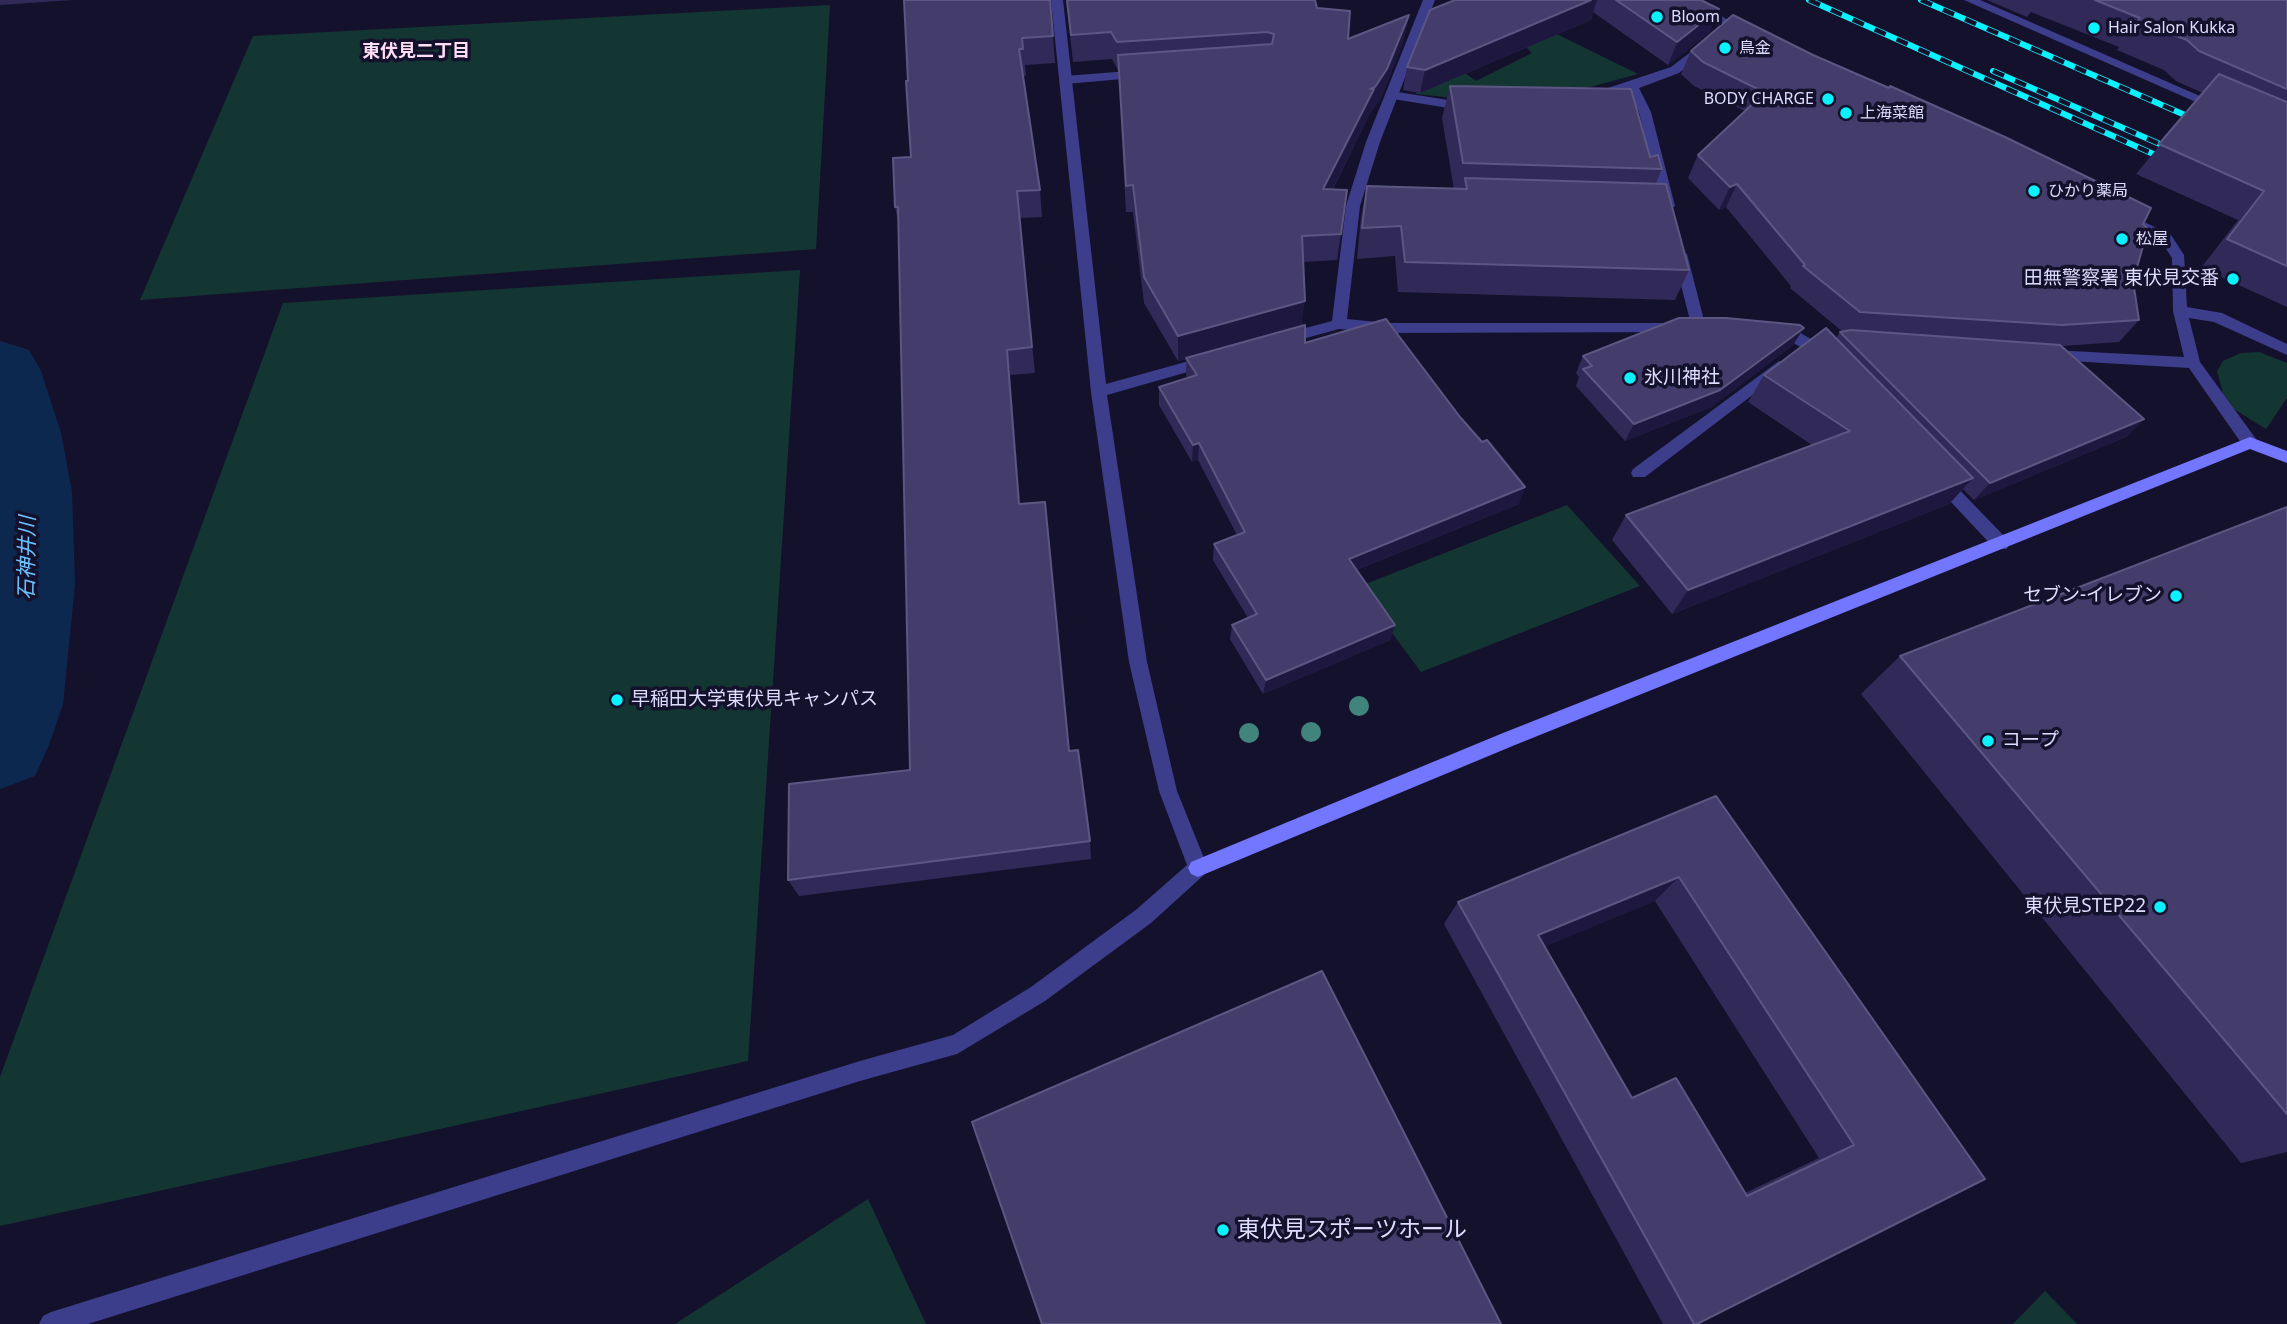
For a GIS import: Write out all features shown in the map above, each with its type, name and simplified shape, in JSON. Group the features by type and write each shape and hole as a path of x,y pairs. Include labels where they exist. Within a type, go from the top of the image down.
{"street":[{"path":"1057,0 1099,392 1138,662 1168,792 1198,868"},
{"path":"1339,324 1355,198 1391,95 1429,0"},
{"path":"1682,0 1754,37"},
{"path":"1970,0 2236,114"},
{"path":"1583,97 1632,86 1675,70 1729,24"},
{"path":"1065,80 1158,73"},
{"path":"1273,343 1339,324 1388,328 1705,328 1668,218 1645,112 1632,86"},
{"path":"1391,95 1477,107"},
{"path":"1355,198 1374,201"},
{"path":"2116,213 2166,238 2179,258 2180,311 2193,363 2250,443 2287,457"},
{"path":"2180,311 2217,317 2287,350"},
{"path":"1759,328 1783,328 1798,353 1825,359"},
{"path":"1639,473 1798,353 1839,341"},
{"path":"2032,355 2193,363"},
{"path":"1099,392 1219,358"},
{"path":"51,1324 860,1071 957,1044 1048,986 1144,916 1198,868 1509,739 2250,443"},
{"path":"1933,472 2001,544"}],"green space":[{"path":"1481,0 1522,17 1638,74 1557,96 1475,100 1416,94 1432,50 1476,81 1532,53"},
{"path":"830,5 816,249 140,300 253,36"},
{"path":"800,270 748,1061 0,1226 0,1077 283,303"},
{"path":"2259,352 2287,363 2287,398 2266,429 2234,409 2223,393 2217,371 2223,361 2241,353"},
{"path":"1567,505 1640,586 1421,672 1358,587"},
{"path":"868,1199 926,1324 675,1324"},
{"path":"2045,1291 2077,1324 2013,1324"}],"building":[{"path":"904,0 1050,0 1053,36 1022,38 1023,49 1019,49 1040,190 1017,191 1032,347 1007,350 1019,504 1045,502 1069,751 1078,750 1090,841 788,880 789,784 910,770 898,207 895,207 893,158 911,157"},
{"path":"1067,0 1315,0 1317,8 1350,11 1348,39 1409,15 1387,69 1375,87 1370,89 1374,89 1323,189 1347,190 1341,234 1302,236 1305,301 1178,336 1144,277 1133,185 1126,186 1118,55 1272,44 1274,34 1267,32 1117,42 1111,32 1071,35"},
{"path":"1455,0 1591,0 1425,70 1407,67 1430,10"},
{"path":"1616,0 1701,0 1719,9 1677,42"},
{"path":"2095,0 2287,0 2287,89 2199,51 2187,40 2138,21 2140,18"},
{"path":"1733,15 1813,55 2005,137 2151,208 2143,224 2148,229 2133,281 2139,320 2062,325 1860,312 1803,266 1805,265 1737,184 1730,187 1698,155 1758,99 1780,100 1703,62 1691,51"},
{"path":"2219,74 2287,102 2287,266 2227,239 2264,191 2159,144"},
{"path":"1450,86 1631,89 1650,157 1658,155 1662,169 1463,163"},
{"path":"1465,178 1666,184 1689,270 1405,262 1401,226 1362,228 1367,186 1467,189"},
{"path":"1679,318 1726,318 1800,325 1804,328 1720,390 1634,424 1583,369 1592,366 1583,356"},
{"path":"1386,319 1460,417 1482,442 1487,440 1525,487 1349,559 1395,625 1266,680 1232,625 1257,614 1214,544 1245,532 1199,443 1193,445 1159,387 1197,375 1186,358 1305,325 1305,343"},
{"path":"1826,328 1973,478 1688,590 1626,515 1850,431 1764,375"},
{"path":"1851,330 2060,345 2144,419 1990,483 1840,332"},
{"name":"東伏見STEP22","path":"2287,507 2287,1114 1900,656"},
{"path":"1716,796 1985,1179 1694,1324 1458,902","holes":["1679,877 1854,1145 1747,1196 1676,1078 1632,1098 1538,935"]},
{"name":"東伏見スポーツホール","path":"1322,971 1501,1324 1042,1324 972,1122"}],"waterway":[{"name":"石神井川","path":"0,371 19,433 29,492 30,584 15,704 0,745"}],"railway":[{"path":"1809,0 2169,161"},
{"path":"1921,0 2201,122"},
{"path":"1993,71 2178,152"}],"place":[{"name":"Bloom","path":"1657,17"},
{"name":"Hair Salon Kukka","path":"2094,28"},
{"name":"鳥金","path":"1725,48"},
{"name":"BODY CHARGE","path":"1828,99"},
{"name":"上海菜館","path":"1846,113"},
{"name":"ひかり薬局","path":"2034,191"},
{"name":"松屋","path":"2122,239"},
{"name":"田無警察署 東伏見交番","path":"2233,279"},
{"name":"氷川神社","path":"1630,378"},
{"name":"セブン-イレブン","path":"2176,596"},
{"name":"早稲田大学東伏見キャンパス","path":"617,700"},
{"name":"コープ","path":"1988,741"},
{"name":"東伏見STEP22","path":"2160,907"},
{"name":"東伏見スポーツホール","path":"1223,1230"}],"district":[{"name":"東伏見二丁目","path":"416,52"}]}
